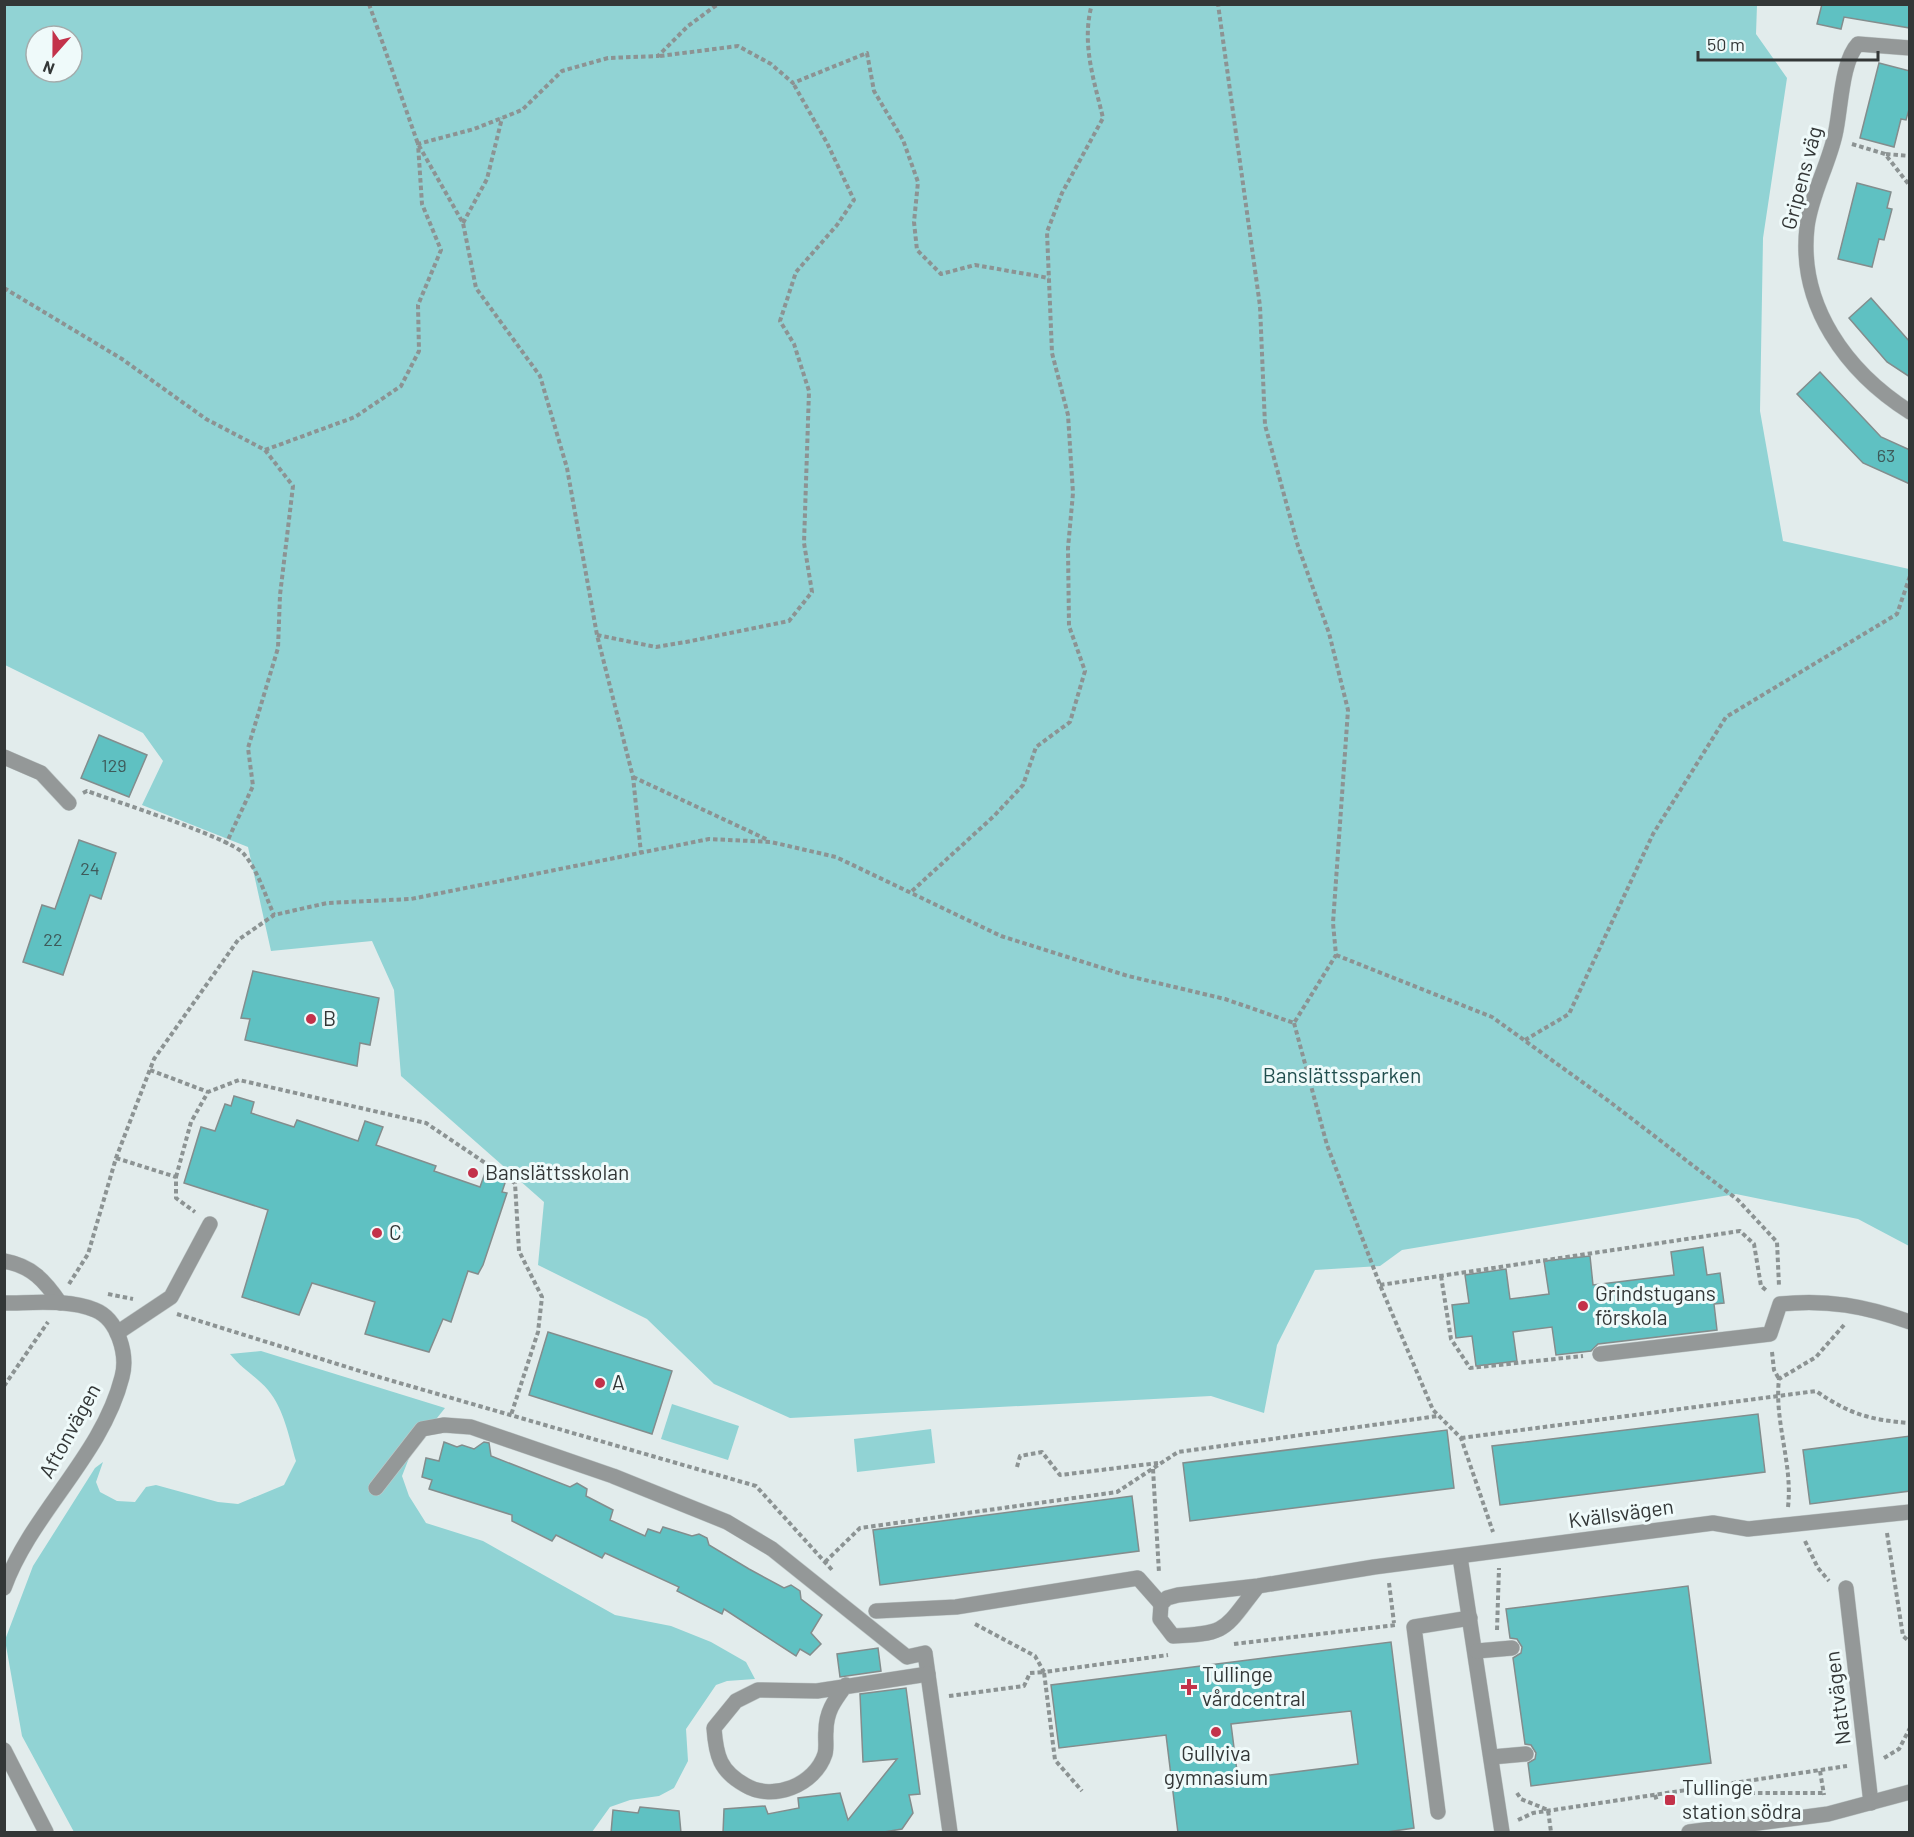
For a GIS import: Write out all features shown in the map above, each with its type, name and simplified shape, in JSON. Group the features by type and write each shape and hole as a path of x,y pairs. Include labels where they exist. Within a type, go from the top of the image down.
{"street":[{"name":"Gripens väg","path":"1910,48 1858,44 1852,50 1834,139 1807,226 1811,280 1823,319 1840,349 1856,370 1877,389 1910,412"},
{"path":"4,757 41,772 69,803"},
{"path":"4,1303 60,1303 96,1310 111,1323 117,1333 171,1297 210,1224"},
{"path":"4,1261 22,1264 38,1276 60,1303"},
{"path":"1600,1354 1770,1334 1780,1304 1813,1301 1870,1308 1910,1322"},
{"name":"Aftonvägen","path":"4,1588 30,1540 111,1410 123,1375 123,1350 117,1333"},
{"path":"376,1488 422,1429 444,1425 471,1427 613,1476 727,1522 772,1549 908,1657 925,1653 950,1833"},
{"name":"Kvällsvägen","path":"1161,1604 1167,1598 1178,1595 1258,1586 1387,1565 1713,1523 1748,1529 1910,1512"},
{"path":"1460,1557 1476,1651 1500,1756 1501,1830"},
{"path":"876,1611 956,1607 1138,1578 1161,1604 1160,1619 1173,1636 1210,1634 1226,1627 1258,1586"},
{"name":"Nattvägen","path":"1846,1588 1871,1803"},
{"path":"1438,1812 1414,1627 1470,1618"},
{"path":"1476,1651 1504,1648"},
{"path":"846,1686 831,1705 826,1717 826,1752 818,1767 809,1777 793,1788 774,1792 750,1788 729,1776 716,1752 714,1728 736,1701 758,1690 817,1691 846,1686 928,1674"},
{"path":"4,1750 46,1833"},
{"path":"1500,1756 1526,1754"},
{"path":"1689,1833 1828,1814 1910,1792"}],"path":[{"path":"369,4 418,144 463,223 476,288 540,376 567,468 597,635 633,777 641,853"},
{"path":"658,56 688,26 718,4"},
{"path":"912,891 994,816 1023,785 1036,747 1070,722 1085,671 1069,626 1068,548 1072,482 1068,415 1052,353 1047,232 1062,193 1103,118 1088,57 1087,22 1092,4"},
{"path":"1218,4 1260,306 1265,425 1298,546 1329,633 1348,710 1333,923 1336,955 1294,1023 1327,1145 1380,1285 1432,1410 1461,1438 1500,1551 1504,1648"},
{"path":"418,144 474,129 522,110 562,71 608,58 658,56 738,46 771,64 793,83 827,143 854,200 837,225 796,272 780,321 794,344 809,391 804,543 812,592 789,621 686,642 656,646 597,635"},
{"path":"793,83 867,53 874,91 903,141 918,182 914,222 916,250 941,274 975,265 1049,278"},
{"path":"463,223 486,179 502,118"},
{"path":"1834,139 1885,154 1910,156"},
{"path":"265,450 355,417 401,386 419,351 418,305 441,250 422,204 418,144"},
{"path":"1885,154 1910,186"},
{"path":"4,288 122,359 206,419 265,450 293,486 280,595 278,648 248,748 253,786 226,844"},
{"path":"1525,1040 1569,1014 1653,834 1726,717 1897,614 1910,576"},
{"path":"633,777 771,842"},
{"path":"69,803 87,791 242,851 257,874 274,915"},
{"path":"4,1386 60,1303 88,1254 116,1158 154,1059 238,940 274,915 327,903 411,899 709,839 771,842 836,857 912,891 1000,936 1128,976 1225,999 1294,1023"},
{"path":"1336,955 1492,1017 1738,1200 1777,1242 1780,1304"},
{"path":"150,1070 208,1092"},
{"path":"210,1224 176,1198 176,1177 191,1122 208,1092 239,1080 426,1123 515,1183 519,1251 542,1297 538,1332 511,1415"},
{"path":"116,1158 176,1177"},
{"path":"1380,1285 1740,1231 1754,1244 1761,1287 1780,1304"},
{"path":"1441,1276 1451,1339 1470,1368 1600,1354"},
{"path":"1779,1379 1816,1357 1852,1315 1855,1306"},
{"path":"1770,1334 1774,1370 1779,1379 1777,1397 1790,1490 1786,1524 1802,1535 1818,1568 1828,1578 1831,1587 1846,1588"},
{"path":"1461,1438 1816,1391 1843,1410 1876,1420 1910,1423"},
{"path":"825,1562 860,1528 1116,1492 1178,1452 1438,1416"},
{"path":"1017,1467 1020,1456 1042,1452 1060,1475 1161,1463"},
{"path":"1152,1469 1161,1604"},
{"path":"1884,1515 1903,1636 1910,1642"},
{"path":"1387,1565 1394,1624"},
{"path":"931,1694 945,1696 1024,1686 1030,1673 1044,1672 1055,1760 1082,1791"},
{"path":"1501,1830 1533,1813 1548,1810 1736,1784 1888,1757 1899,1749 1910,1728"},
{"path":"1500,1756 1512,1785 1521,1799 1548,1810"},
{"path":"1736,1784 1737,1793 1824,1793"},
{"path":"1655,1795 1657,1801"},
{"path":"1548,1810 1551,1833"}],"green space":[{"name":"Banslättssparken","path":"4,5 1757,5 1756,34 1787,78 1763,238 1760,411 1783,541 1909,569 1909,1246 1858,1219 1736,1194 1402,1250 1380,1266 1315,1270 1277,1345 1264,1413 1211,1396 790,1418 714,1384 647,1319 538,1265 544,1202 401,1076 394,990 372,941 271,951 248,847 142,805 163,761 143,733 5,665"},
{"path":"261,1351 445,1408 413,1448 402,1476 409,1496 426,1523 483,1541 615,1615 671,1626 711,1642 746,1662 755,1679 727,1681 716,1685 686,1729 688,1761 674,1788 659,1796 630,1800 610,1807 592,1832 74,1832 22,1736 5,1640 33,1566 95,1468 103,1462 96,1482 100,1492 117,1501 135,1502 146,1487 156,1485 218,1502 238,1504 284,1485 296,1461 282,1414 268,1390 230,1354"},
{"path":"672,1404 739,1426 728,1460 661,1439"},
{"path":"931,1429 935,1463 857,1472 854,1439"}],"building":[{"path":"1822,4 1910,4 1910,28 1844,17 1841,29 1817,24"},
{"path":"1879,63 1910,71 1910,106 1906,120 1901,119 1894,147 1860,138"},
{"path":"1857,183 1891,192 1887,208 1892,209 1884,240 1879,239 1872,267 1838,259"},
{"path":"1871,298 1910,342 1910,377 1887,362 1849,318"},
{"path":"1820,372 1881,437 1910,450 1910,484 1863,463 1797,394"},
{"path":"99,735 147,755 129,797 81,778"},
{"path":"79,840 116,853 101,899 90,895 63,975 23,962 42,905 55,909"},
{"name":"B","path":"253,971 379,998 370,1045 360,1043 357,1066 245,1040 250,1019 241,1018"},
{"name":"C","path":"234,1096 254,1102 251,1113 294,1127 297,1120 358,1141 365,1121 383,1127 376,1145 436,1166 434,1171 480,1187 485,1173 506,1180 502,1192 507,1193 483,1265 478,1274 468,1271 451,1322 443,1319 429,1352 365,1334 375,1302 312,1283 299,1315 242,1297 268,1210 184,1183 201,1127 215,1131 225,1104 231,1106"},
{"name":"Grindstugans förskola","path":"1703,1247 1707,1275 1720,1273 1724,1303 1714,1304 1717,1330 1598,1344 1591,1351 1556,1355 1552,1327 1513,1332 1517,1361 1476,1366 1472,1336 1456,1338 1452,1305 1469,1303 1465,1275 1506,1269 1510,1299 1549,1294 1544,1261 1590,1256 1593,1285 1674,1275 1671,1252"},
{"name":"A","path":"548,1332 672,1371 652,1434 529,1395"},
{"path":"1758,1414 1765,1472 1500,1505 1492,1446"},
{"path":"1447,1430 1454,1488 1190,1521 1183,1463"},
{"path":"1910,1436 1910,1491 1810,1504 1803,1450"},
{"path":"444,1442 457,1447 462,1445 474,1449 484,1442 489,1443 491,1456 570,1487 577,1483 587,1489 586,1496 613,1510 610,1520 645,1536 648,1529 660,1533 663,1527 692,1536 699,1534 707,1538 709,1545 749,1569 784,1588 791,1585 800,1591 801,1599 822,1615 811,1633 821,1644 810,1655 800,1649 796,1656 724,1609 722,1614 677,1591 679,1587 605,1553 602,1558 556,1535 552,1541 512,1521 512,1515 429,1489 432,1480 422,1477 426,1458 439,1461"},
{"path":"1132,1496 1139,1551 880,1585 873,1530"},
{"path":"1688,1586 1711,1763 1531,1786 1528,1763 1535,1759 1536,1753 1531,1745 1525,1744 1513,1658 1521,1653 1522,1647 1517,1639 1510,1638 1506,1609"},
{"path":"1391,1642 1414,1828 1380,1833 1178,1833 1166,1735 1059,1748 1051,1685","holes":["1351,1711 1358,1764 1238,1779 1231,1724"]},
{"path":"878,1648 881,1671 840,1677 837,1654"},
{"path":"906,1688 920,1794 909,1795 913,1813 902,1829 878,1833 723,1833 724,1809 765,1806 768,1814 799,1808 798,1798 840,1793 848,1820 897,1759 863,1762 860,1694"},
{"path":"640,1807 679,1811 681,1833 611,1833 613,1810 638,1813"}],"place":[{"name":"B","path":"311,1019"},
{"name":"Banslättsskolan","path":"473,1173"},
{"name":"C","path":"377,1233"},
{"name":"Grindstugans förskola","path":"1583,1306"},
{"name":"A","path":"600,1383"},
{"name":"Tullinge vårdcentral","path":"1189,1687"},
{"name":"Gullviva gymnasium","path":"1216,1732"},
{"name":"Tullinge station södra","path":"1670,1800"}]}
